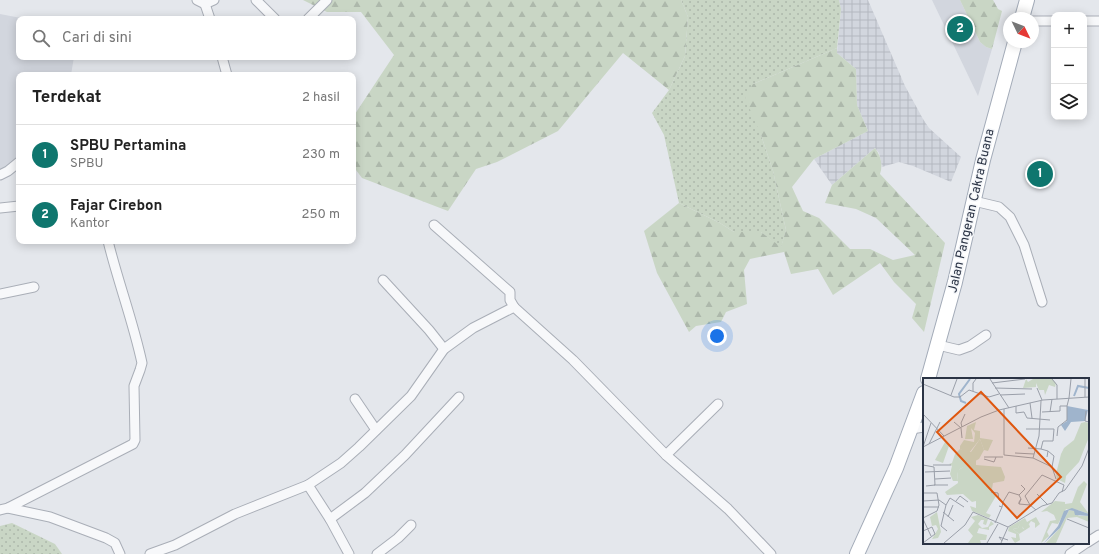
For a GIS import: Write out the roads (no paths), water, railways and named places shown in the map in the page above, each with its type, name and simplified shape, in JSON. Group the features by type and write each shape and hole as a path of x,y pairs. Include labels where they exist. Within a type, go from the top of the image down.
{"main road":[{"path":"1024,12 1027,0"},
{"name":"Jalan Pangeran Cakra Buana","path":"928,378 955,282 984,153 1013,48"},
{"path":"857,554 896,468 917,428 923,398"}],"street":[{"path":"208,16 201,2 214,0"},
{"path":"256,0 272,16"},
{"path":"311,16 327,0"},
{"path":"1039,21 1051,21"},
{"path":"1087,21 1099,21"},
{"path":"223,60 226,72"},
{"path":"4,173 16,164"},
{"path":"4,173 16,173"},
{"path":"974,201 999,207 1010,217 1024,245 1042,302"},
{"path":"0,208 16,206"},
{"path":"434,225 510,292 510,300 514,307 573,360 666,455 728,509 771,554"},
{"path":"4,509 133,444 135,440 134,386 142,363 109,244"},
{"path":"383,280 429,330 444,349"},
{"path":"0,294 34,286"},
{"path":"150,554 175,545 235,514 308,486 341,462 411,396 444,349 473,328 514,307"},
{"path":"938,345 959,350 970,346 986,335"},
{"path":"330,519 366,493 405,455 459,397"},
{"path":"355,399 376,430"},
{"path":"666,455 718,404"},
{"path":"308,486 330,519 349,554"},
{"path":"4,509 50,517 106,538 115,543 120,554"},
{"path":"377,554 398,538 411,525"},
{"path":"1070,554 1082,544"}],"place":[{"name":"Fajar Cirebon","path":"960,29"},
{"name":"SPBU Pertamina","path":"1040,174"}]}
